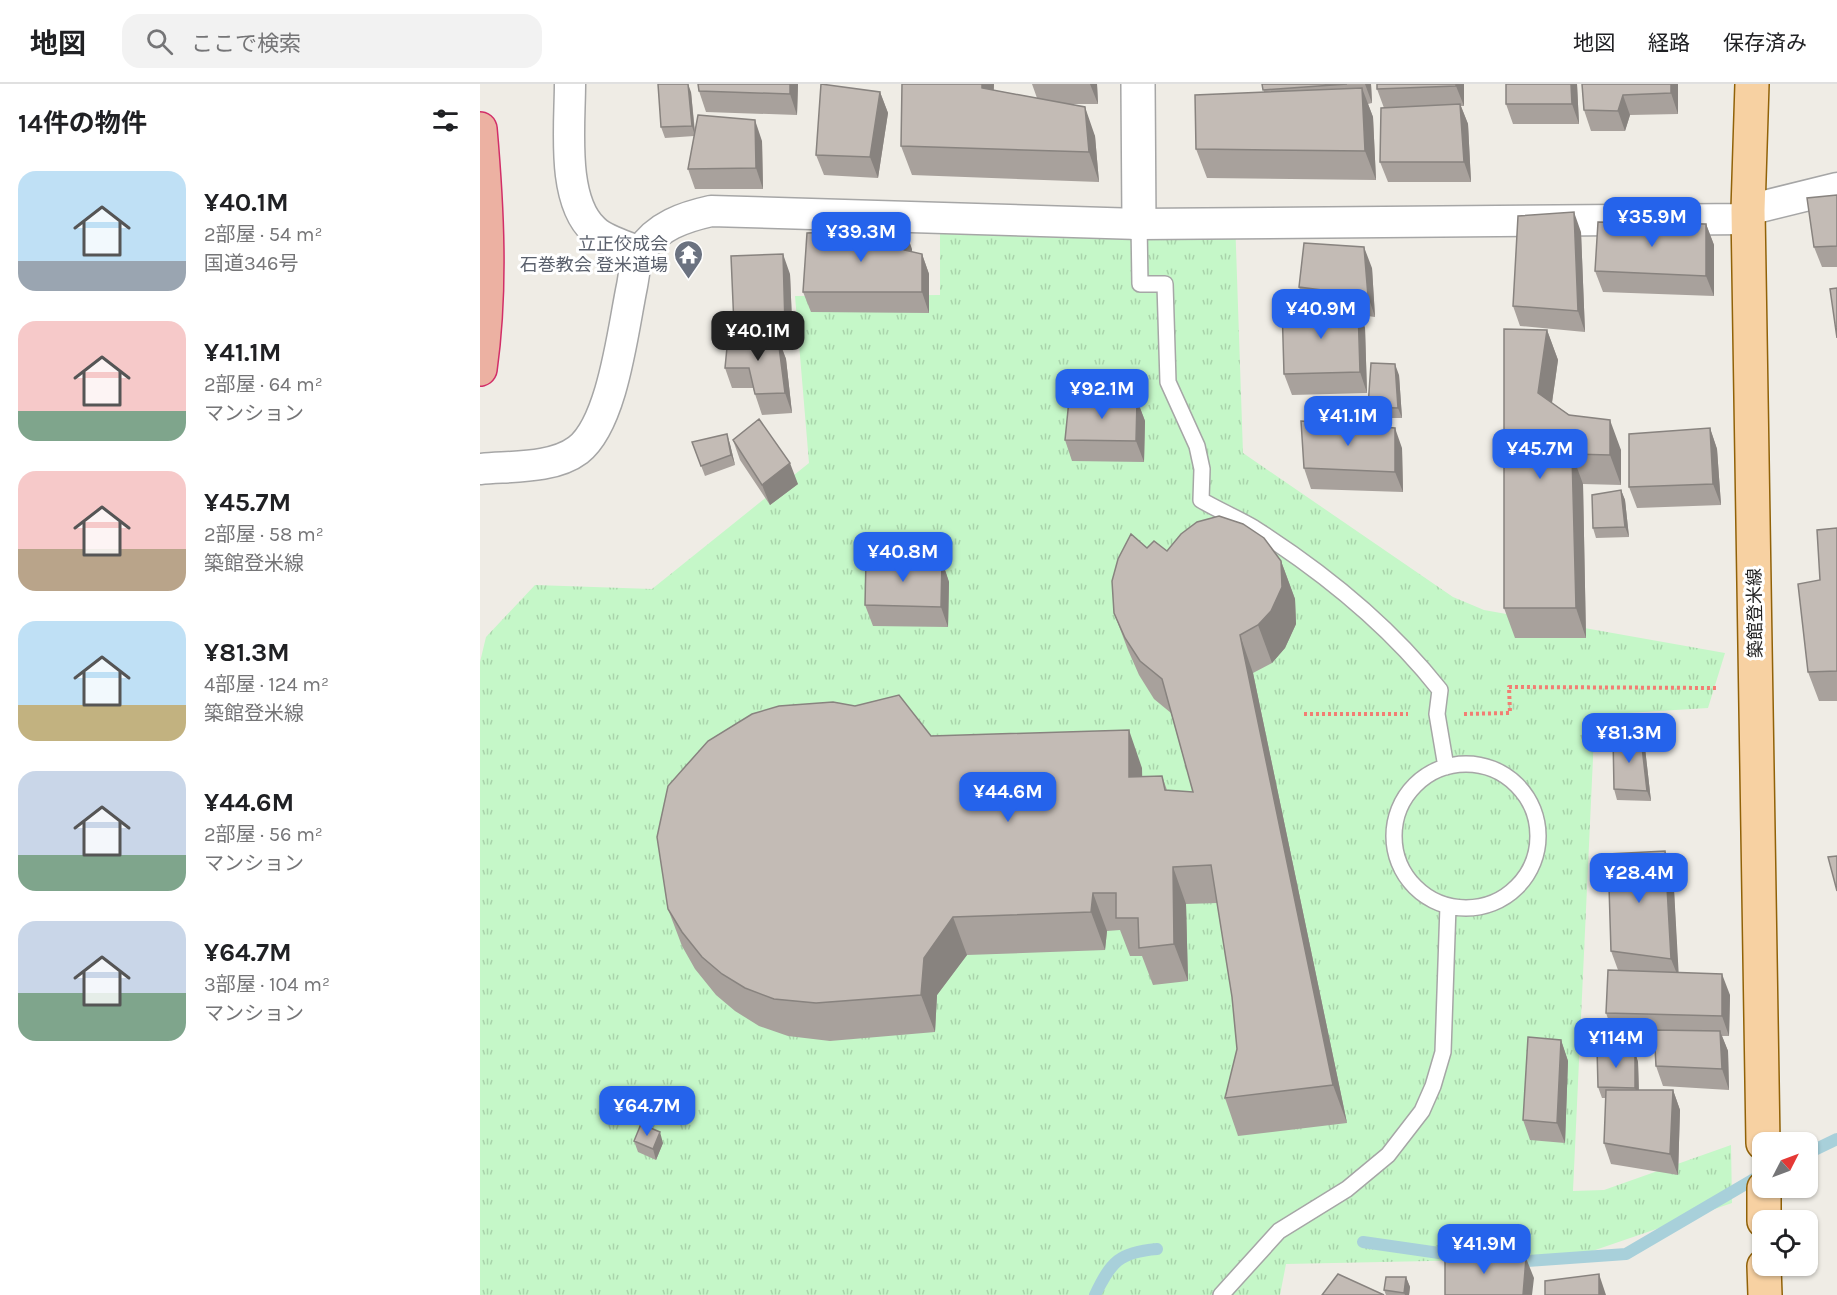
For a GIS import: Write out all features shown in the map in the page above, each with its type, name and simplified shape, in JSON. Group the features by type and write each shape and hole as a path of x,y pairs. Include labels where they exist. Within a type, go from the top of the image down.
{"highway":[{"path":"480,129 487,238 485,333 480,369"}],"main road":[{"name":"築館登米線","path":"1752,84 1748,214 1763,1132"},
{"path":"1764,1276 1765,1295"}],"street":[{"path":"570,84 571,181 578,207 594,230 640,252"},
{"path":"1138,84 1139,224"},
{"path":"480,469 548,462 577,451 588,441 608,401 640,252 662,229 687,217 711,211 1139,224 1748,214 1837,188"}],"lane":[{"path":"1139,224 1140,284 1165,285 1168,382 1197,447 1202,469 1202,500 1252,527 1347,593 1423,668 1440,690 1437,714 1446,767"},
{"path":"1477,764 1501,772 1519,786 1532,805 1539,828 1538,851 1529,873 1514,891 1494,903 1471,909 1448,906 1426,896 1408,879 1397,858 1393,833 1398,809 1411,788 1430,773 1446,767 1477,764"},
{"path":"1221,1295 1278,1231 1347,1189 1388,1155 1422,1111 1433,1086 1443,1052 1448,906"}],"path":[{"path":"1304,714 1510,714 1509,687 1725,688"}],"green space":[{"path":"1235,218 1243,453 1453,597 1484,610 1725,653 1708,708 1595,715 1573,1191 1604,1190 1731,1145 1732,1203 1572,1258 1286,1264 1280,1295 480,1295 480,662 486,637 535,585 652,589 809,463 795,296 940,295 940,222"}],"building":[{"path":"658,84 688,84 692,126 661,127"},
{"path":"698,84 790,84 790,94 699,91"},
{"path":"821,84 880,92 870,157 816,155"},
{"path":"902,84 982,84 982,88 1085,107 1089,152 901,146"},
{"path":"1262,84 1347,84 1263,90"},
{"path":"1377,84 1456,84 1456,86 1377,89"},
{"path":"1506,84 1571,84 1572,104 1506,104"},
{"path":"1582,84 1671,84 1671,93 1623,95 1618,111 1584,110"},
{"path":"1362,88 1365,151 1196,149 1195,95"},
{"path":"1460,104 1464,162 1380,162 1381,108"},
{"path":"698,115 755,120 756,168 688,169"},
{"path":"1837,195 1837,246 1814,247 1807,198"},
{"path":"1574,212 1578,311 1513,306 1518,216"},
{"path":"1598,222 1706,224 1706,276 1595,271"},
{"path":"905,229 904,250 922,254 922,292 803,292 807,233"},
{"path":"1304,243 1364,247 1368,296 1299,287"},
{"path":"783,254 785,325 734,326 731,256"},
{"path":"1837,288 1837,338 1830,289"},
{"path":"1282,305 1358,308 1360,372 1284,374"},
{"path":"1504,329 1547,330 1538,393 1569,415 1610,420 1610,455 1572,454 1576,608 1504,608"},
{"path":"728,337 778,339 785,393 755,394 749,368 725,368"},
{"path":"1371,363 1395,364 1398,408 1368,407"},
{"path":"1069,400 1137,400 1136,441 1065,440"},
{"path":"759,419 790,463 762,485 733,440"},
{"path":"1301,421 1395,428 1395,472 1304,468"},
{"path":"1710,428 1713,484 1629,487 1629,434"},
{"path":"727,434 731,455 701,466 692,442"},
{"path":"1621,490 1625,527 1593,528 1592,495"},
{"path":"1219,516 1243,524 1264,538 1281,561 1282,587 1271,611 1258,625 1240,635 1333,1085 1225,1098 1237,1049 1232,997 1211,865 1173,867 1174,944 1139,948 1138,918 1116,918 1116,893 1093,893 1091,912 953,917 924,958 921,995 816,1003 774,999 745,988 722,974 702,957 682,932 668,909 657,837 668,786 708,741 752,714 779,706 833,702 855,706 899,695 931,736 1129,730 1129,777 1162,776 1165,790 1193,792 1162,679 1140,661 1125,638 1114,613 1112,581 1118,559 1131,534 1147,548 1154,541 1167,551 1181,534 1197,522"},
{"path":"1837,528 1837,671 1808,672 1798,584 1820,580 1817,530"},
{"path":"866,558 942,561 941,607 865,605"},
{"path":"1613,737 1641,738 1647,791 1614,789"},
{"path":"1665,851 1671,959 1611,951 1608,854"},
{"path":"1837,856 1837,891 1828,857"},
{"path":"1608,970 1722,974 1722,1016 1606,1013"},
{"path":"1654,1030 1720,1031 1722,1069 1656,1066"},
{"path":"1528,1037 1561,1040 1557,1123 1523,1120"},
{"path":"1597,1048 1635,1052 1635,1088 1598,1087"},
{"path":"1606,1090 1673,1090 1670,1154 1604,1143"},
{"path":"641,1124 660,1132 653,1149 634,1141"},
{"path":"1445,1253 1526,1258 1523,1295 1445,1295"},
{"path":"1338,1274 1384,1295 1322,1295"},
{"path":"1599,1274 1599,1295 1545,1295 1545,1281"},
{"path":"1386,1277 1406,1277 1404,1293 1384,1290"}],"waterway":[{"path":"1818,1148 1837,1139"},
{"path":"1513,1262 1626,1254 1752,1180"},
{"path":"1363,1242 1460,1256"},
{"path":"1095,1295 1106,1274 1118,1261 1134,1253 1157,1249"}],"place":[{"name":"立正佼成会 石巻教会 登米道場","path":"689,280"}]}
